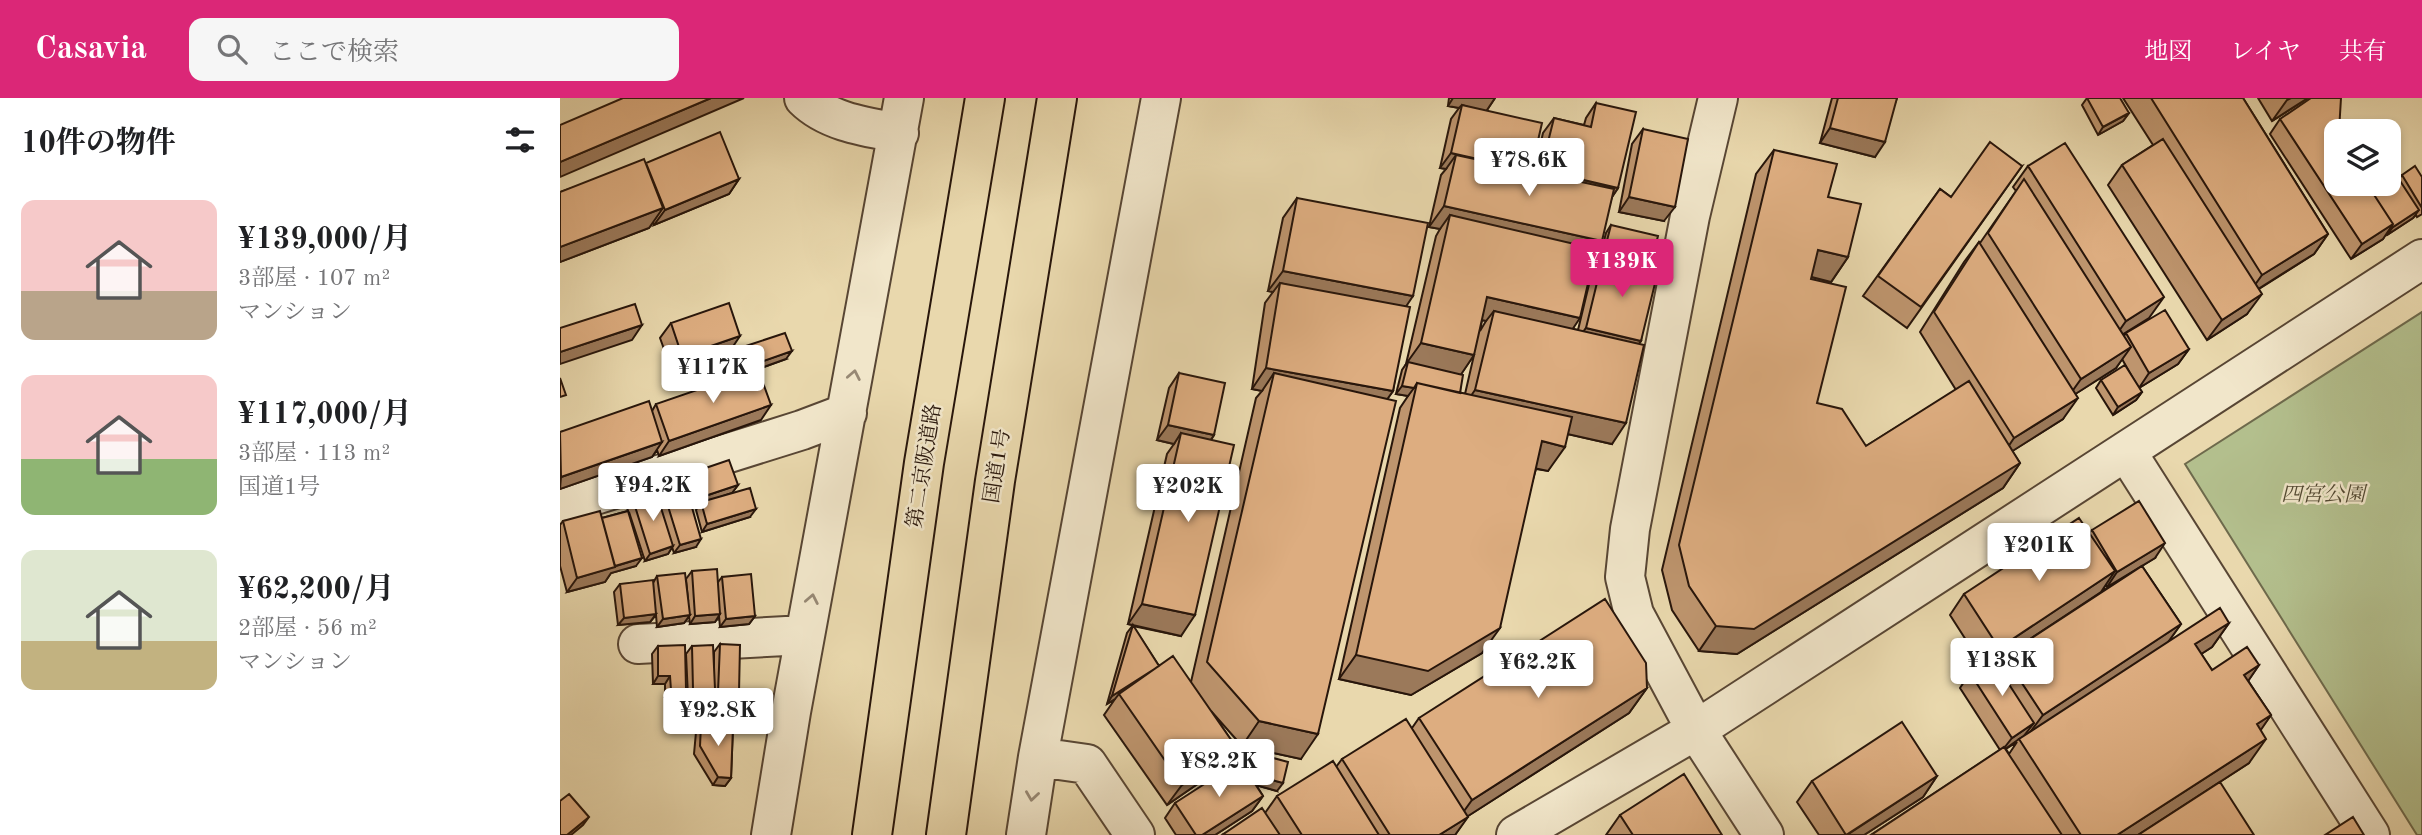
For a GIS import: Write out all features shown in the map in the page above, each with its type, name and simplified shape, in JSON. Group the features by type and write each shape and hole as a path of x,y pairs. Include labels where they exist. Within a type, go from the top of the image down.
{"highway":[{"path":"865,835 946,274 976,98"},
{"name":"第二京阪道路","path":"872,835 924,463 985,98"},
{"path":"937,835 985,478 1046,98"},
{"name":"国道1号","path":"946,835 995,481 1057,98"}],"street":[{"path":"771,835 805,635 901,116 851,124 814,108 804,98"},
{"path":"1026,835 1038,757 1161,98"},
{"path":"1718,98 1687,230 1630,529 1625,577 1634,614 1696,730 1764,835"},
{"path":"1516,835 1696,730 2422,259"},
{"path":"560,506 846,414"},
{"path":"2126,451 2370,835"},
{"path":"638,644 805,635"},
{"path":"1038,757 1087,764 1135,835"}],"green space":[{"name":"四宮公園","path":"2422,312 2422,835 2417,835 2185,464"}],"building":[{"path":"623,98 711,98 560,162 560,125"},
{"path":"1838,98 1897,98 1885,142 1830,128"},
{"path":"2087,98 2120,98 2129,113 2103,127"},
{"path":"2151,98 2243,98 2328,234 2262,275"},
{"path":"2311,98 2341,98 2340,119 2324,119 2324,186 2280,119"},
{"path":"1596,103 1636,112 1618,188 1541,170 1554,118 1591,127"},
{"path":"1462,105 1542,123 1531,171 1451,153"},
{"path":"1643,129 1688,139 1675,207 1629,197"},
{"path":"720,132 739,179 665,210 646,163"},
{"path":"2163,139 2262,294 2222,320 2122,165"},
{"path":"1990,142 2022,166 1921,307 1878,276 1940,189 1951,197"},
{"path":"2065,143 2164,297 2126,321 2028,166"},
{"path":"1774,150 1837,164 1828,197 1861,204 1848,257 1818,250 1811,279 1846,287 1817,403 1842,409 1866,446 1969,381 2020,463 1754,629 1716,626 1689,586 1679,545"},
{"path":"1456,155 1614,189 1602,241 1444,206"},
{"path":"644,159 663,208 560,247 560,192"},
{"path":"2415,166 2422,177 2422,208 2402,175"},
{"path":"2024,179 2131,347 2081,379 1988,233"},
{"path":"2401,182 2419,210 2393,227 2375,196 2401,196"},
{"path":"2331,196 2375,196 2393,224 2362,244"},
{"path":"1297,198 1428,223 1413,296 1283,271"},
{"path":"1450,215 1596,249 1580,318 1487,297 1474,355 1421,343"},
{"path":"1611,225 1658,236 1650,267 1603,256"},
{"path":"1979,242 2078,398 2014,438 1934,312"},
{"path":"1603,258 1658,271 1641,341 1586,328"},
{"path":"1280,283 1410,307 1393,391 1266,368"},
{"path":"729,303 740,336 682,356 671,323"},
{"path":"635,304 642,325 560,352 560,328"},
{"path":"2165,310 2189,349 2149,373 2126,333"},
{"path":"1494,311 1644,345 1626,423 1475,390"},
{"path":"785,333 792,351 749,366 743,347"},
{"path":"738,352 742,366 695,380 690,365"},
{"path":"1408,362 1463,375 1460,393 1417,383 1414,388 1402,386"},
{"path":"2125,365 2142,392 2118,407 2101,380"},
{"path":"758,369 771,405 669,441 656,404"},
{"path":"1179,373 1225,383 1214,435 1168,425"},
{"path":"1274,373 1396,401 1318,734 1259,721 1207,662"},
{"path":"560,378 566,395 560,397"},
{"path":"1417,383 1572,417 1565,447 1542,441 1500,628 1428,671 1356,655"},
{"path":"649,401 662,442 561,477 560,432"},
{"path":"1181,433 1234,445 1195,615 1142,604"},
{"path":"729,460 738,485 699,498 691,473"},
{"path":"685,483 701,539 680,545 663,490"},
{"path":"750,488 756,509 707,524 701,502"},
{"path":"656,492 673,546 650,554 633,500"},
{"path":"2139,501 2165,543 2117,572 2092,530"},
{"path":"600,511 615,567 577,578 563,521"},
{"path":"628,511 642,558 615,566 602,518"},
{"path":"2079,518 2115,571 1999,648 1964,594"},
{"path":"2142,566 2181,624 2043,715 2004,656"},
{"path":"717,569 720,614 695,616 692,571"},
{"path":"685,573 690,615 663,619 657,576"},
{"path":"751,574 755,616 726,619 722,577"},
{"path":"653,580 656,614 624,618 620,584"},
{"path":"1605,599 1646,663 1647,688 1472,800 1419,718"},
{"path":"2220,608 2229,623 2195,644 2212,670 2247,647 2259,665 2244,675 2271,715 2257,724 2266,739 2117,835 2081,835 2019,739"},
{"path":"1133,625 1159,666 1112,696"},
{"path":"720,644 740,645 739,692 718,692"},
{"path":"685,645 686,689 671,690 670,676 658,676 658,646"},
{"path":"713,645 715,689 693,689 692,646"},
{"path":"1173,656 1236,747 1182,785 1119,694"},
{"path":"1992,658 2034,723 2012,738 1970,673"},
{"path":"735,697 736,722 684,725 683,700"},
{"path":"1406,719 1468,817 1439,835 1390,835 1342,759"},
{"path":"1902,722 1937,776 1846,835 1812,781"},
{"path":"701,725 733,727 731,778 718,777 700,746"},
{"path":"2004,747 2062,835 1871,835"},
{"path":"1255,753 1288,762 1283,783 1249,774"},
{"path":"1240,761 1263,796 1202,835 1196,835 1175,803"},
{"path":"1333,761 1379,835 1302,835 1277,796"},
{"path":"1684,774 1722,835 1633,835 1620,815"},
{"path":"2220,782 2254,835 2138,835"},
{"path":"569,794 589,817 567,835 560,835 560,801"},
{"path":"1262,808 1280,835 1222,835"},
{"path":"2353,817 2364,835 2325,835"}]}
